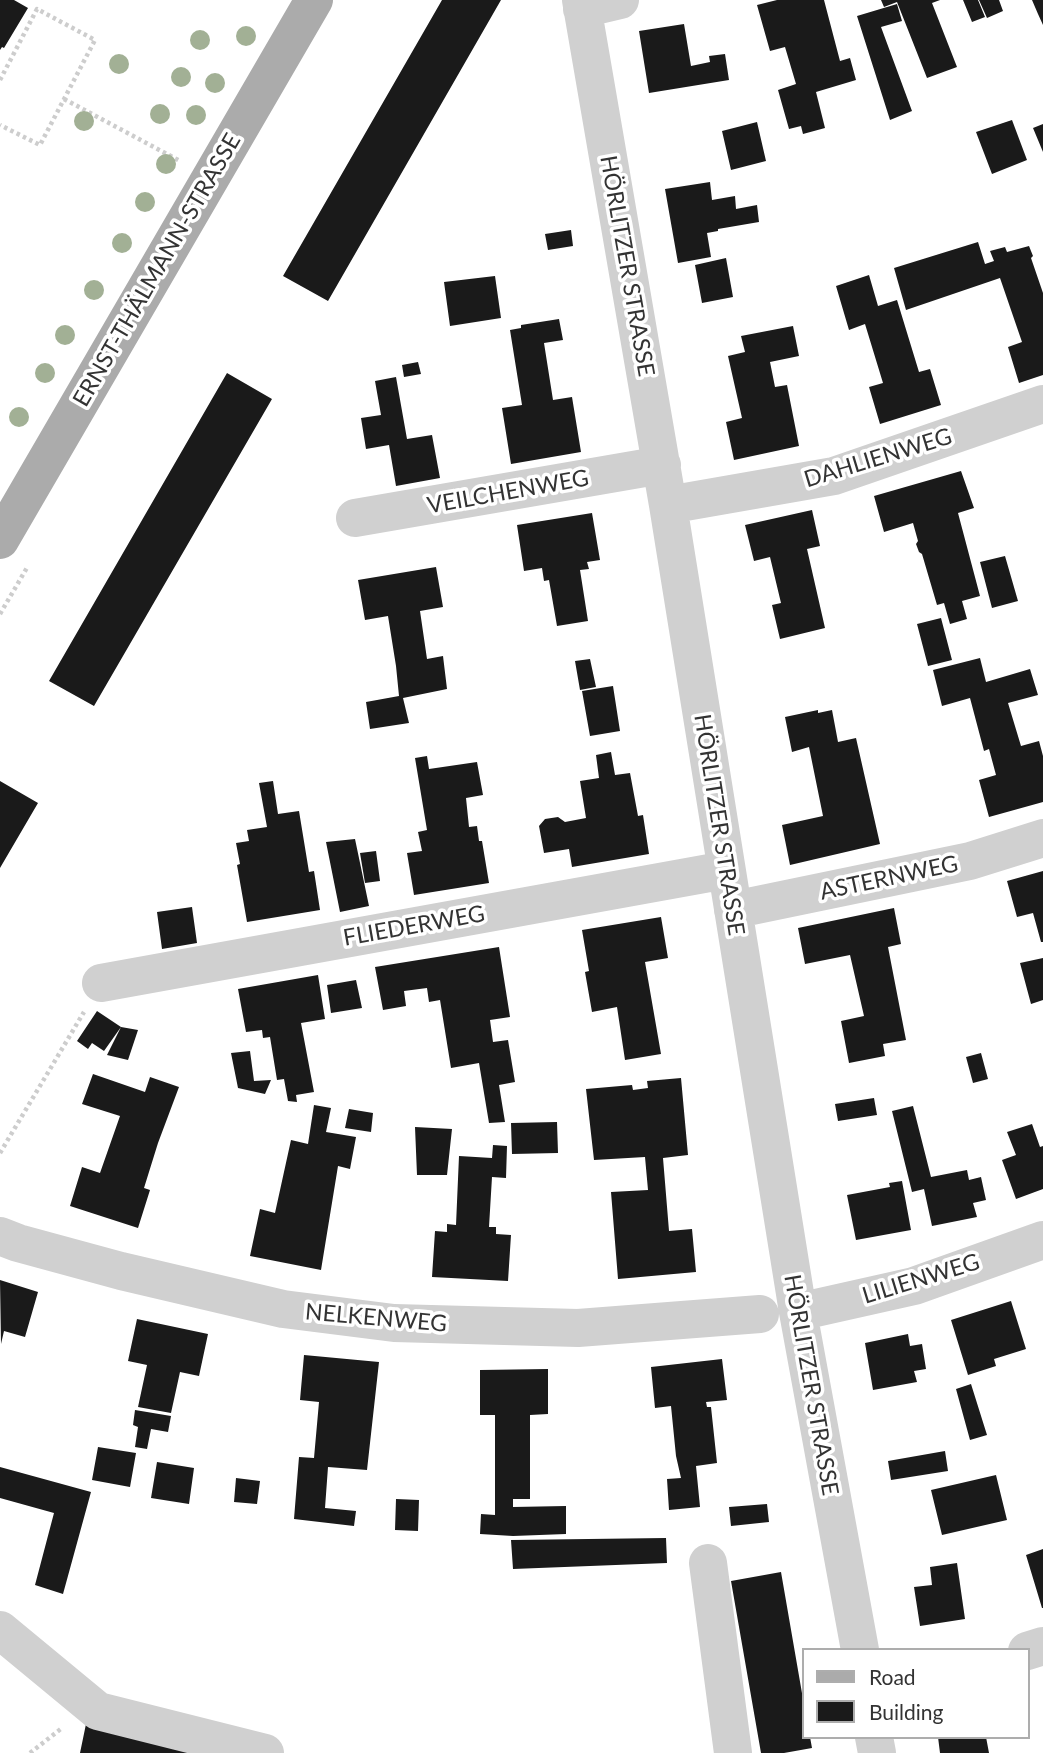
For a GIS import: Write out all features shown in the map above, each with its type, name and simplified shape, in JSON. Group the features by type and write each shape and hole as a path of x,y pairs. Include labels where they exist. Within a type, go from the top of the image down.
{"main road":[{"name":"ERNST-THÄLMANN-STRASSE","path":"0,540 314,0"}],"street":[{"path":"582,4 620,0"},
{"name":"HÖRLITZER STRASSE","path":"582,4 662,465 733,910 779,1313 860,1648"},
{"name":"DAHLIENWEG","path":"668,505 834,476 1043,404"},
{"name":"VEILCHENWEG","path":"355,518 662,465"},
{"name":"ASTERNWEG","path":"733,910 970,861 1043,838"},
{"name":"FLIEDERWEG","path":"101,983 726,870"},
{"name":"NELKENWEG","path":"0,1236 121,1271 283,1310 394,1323 579,1328 779,1313"},
{"name":"LILIENWEG","path":"779,1313 915,1286 1043,1240"},
{"path":"708,1563 733,1753"},
{"path":"0,1630 97,1711 265,1753"}],"path":[{"path":"0,80 37,9 95,40 40,145 0,125"},
{"path":"64,98 211,178"},
{"path":"0,1153 101,983"}],"building":[{"path":"0,0 14,0 28,8 4,48 0,50"},
{"path":"442,0 501,0 328,301 283,276"},
{"path":"777,0 824,0 840,61 850,58 856,80 816,92 825,128 803,134 801,126 789,129 778,90 796,84 785,47 770,51 757,5"},
{"path":"881,0 940,0 932,3 957,67 927,78 897,2 884,7"},
{"path":"963,0 978,0 985,17 972,22"},
{"path":"979,0 999,0 1003,11 987,18"},
{"path":"1032,0 1043,0 1043,25 1038,14"},
{"path":"897,4 902,21 881,27 912,111 890,120 857,16"},
{"path":"684,24 691,66 710,62 709,56 725,54 729,80 649,93 639,31"},
{"path":"1012,120 1027,160 992,174 976,132"},
{"path":"757,122 766,161 731,170 722,131"},
{"path":"1043,124 1043,152 1033,128"},
{"path":"710,182 712,200 735,196 736,209 757,205 759,222 707,233 711,257 678,263 665,189"},
{"path":"571,230 573,246 548,250 545,234"},
{"path":"978,242 985,264 994,261 990,251 1005,247 1007,252 1029,246 1043,293 1043,375 1019,383 1008,347 1022,342 1000,278 906,310 894,268"},
{"path":"726,258 733,297 702,303 695,265"},
{"path":"869,275 878,306 897,300 919,372 930,369 941,405 880,424 869,387 883,383 865,324 849,330 836,286"},
{"path":"495,276 501,318 450,326 444,282"},
{"path":"559,319 563,340 544,343 553,400 572,397 581,452 511,464 502,408 522,405 510,330 521,328 521,325"},
{"path":"793,326 799,356 770,362 775,387 787,385 799,446 734,460 726,422 742,418 728,356 745,352 741,336"},
{"path":"418,362 421,374 404,377 402,365"},
{"path":"227,373 272,399 94,706 49,681"},
{"path":"396,377 407,439 432,435 440,478 396,486 389,445 366,449 361,418 381,415 375,381"},
{"path":"961,471 974,508 958,513 980,596 962,601 967,619 950,624 944,603 937,605 922,554 916,544 918,541 913,523 884,532 874,496"},
{"path":"812,510 820,546 807,549 825,628 780,639 772,605 781,603 770,557 754,561 745,525"},
{"path":"592,513 600,560 587,562 589,569 580,570 588,621 557,626 549,580 544,581 542,568 524,571 517,525"},
{"path":"1005,556 1018,601 992,608 980,562"},
{"path":"436,567 443,607 420,611 427,659 443,656 447,689 403,698 409,723 370,729 366,702 399,696 388,616 365,620 358,580"},
{"path":"941,618 952,660 928,666 917,624"},
{"path":"980,658 986,682 1030,669 1038,695 1008,703 1021,746 1039,741 1043,756 1043,802 989,817 979,780 996,775 989,749 984,751 970,698 942,706 933,670"},
{"path":"590,659 596,687 580,690 575,661"},
{"path":"613,686 620,731 590,736 582,691"},
{"path":"818,710 818,713 832,710 838,742 856,738 880,844 790,865 782,825 823,816 809,747 792,752 785,717"},
{"path":"611,752 615,775 630,773 638,816 643,815 649,854 572,867 569,849 544,853 539,826 545,819 558,817 565,822 586,818 580,781 599,778 596,755"},
{"path":"427,756 429,769 477,762 483,795 466,798 469,827 477,826 489,883 414,895 407,853 422,851 418,832 427,830 415,758"},
{"path":"0,781 38,803 0,868"},
{"path":"273,781 278,814 299,811 309,872 314,871 320,910 247,922 236,843 249,841 247,830 267,827 259,783"},
{"path":"355,839 369,906 340,912 326,842"},
{"path":"376,851 380,881 365,883 360,853"},
{"path":"1043,871 1041,942 1033,913 1017,917 1007,881"},
{"path":"192,907 197,943 162,949 157,912"},
{"path":"894,908 901,944 888,947 906,1040 883,1044 885,1056 849,1063 841,1021 864,1016 850,955 805,964 798,928"},
{"path":"661,917 668,958 645,962 661,1054 625,1060 617,1007 592,1012 585,972 589,971 582,930"},
{"path":"499,947 510,1017 490,1020 493,1042 508,1040 515,1082 499,1085 505,1122 489,1123 479,1063 451,1068 440,1000 429,1002 427,988 404,991 406,1006 383,1010 375,967"},
{"path":"1043,958 1043,1000 1031,1004 1020,963"},
{"path":"318,975 325,1019 301,1023 314,1092 296,1095 297,1102 288,1101 284,1079 277,1080 270,1037 263,1038 262,1030 246,1032 238,989"},
{"path":"356,980 362,1008 331,1013 327,985"},
{"path":"97,1011 121,1027 104,1051 92,1043 88,1049 77,1041"},
{"path":"121,1027 138,1030 128,1060 107,1055"},
{"path":"250,1051 254,1081 271,1080 265,1094 238,1088 231,1053"},
{"path":"981,1053 988,1079 973,1083 966,1057"},
{"path":"93,1074 145,1092 150,1077 179,1087 144,1188 150,1190 138,1228 70,1206 82,1167 100,1173 120,1116 82,1104"},
{"path":"681,1078 688,1155 663,1158 669,1231 692,1229 696,1272 618,1279 611,1192 648,1190 645,1157 594,1160 586,1089 632,1085 633,1090 648,1088 647,1081"},
{"path":"874,1098 877,1115 838,1121 835,1104"},
{"path":"314,1105 331,1108 326,1132 356,1137 350,1169 338,1166 321,1270 250,1256 260,1209 275,1213 291,1140 308,1144"},
{"path":"913,1106 931,1177 967,1170 969,1180 981,1177 986,1200 973,1203 977,1217 932,1226 924,1189 912,1192 892,1111"},
{"path":"349,1109 373,1113 371,1132 345,1128"},
{"path":"557,1122 558,1153 512,1154 511,1123"},
{"path":"1032,1124 1040,1147 1043,1146 1043,1189 1016,1199 1002,1160 1016,1155 1007,1132"},
{"path":"415,1127 452,1129 447,1175 417,1175"},
{"path":"493,1145 507,1146 506,1178 492,1177 489,1227 496,1227 496,1234 511,1235 508,1281 432,1277 435,1231 447,1232 447,1224 456,1225 459,1156 492,1158"},
{"path":"902,1181 911,1230 856,1240 847,1195 890,1187 889,1183"},
{"path":"0,1280 38,1292 25,1337 4,1331 1,1344"},
{"path":"1011,1301 1026,1349 994,1359 996,1366 968,1375 951,1320"},
{"path":"137,1319 208,1334 199,1376 180,1372 171,1413 138,1407 147,1365 128,1361"},
{"path":"908,1334 910,1346 922,1344 926,1369 914,1371 917,1382 873,1390 865,1343"},
{"path":"304,1355 379,1362 367,1470 328,1467 325,1508 356,1511 354,1526 294,1519 299,1457 314,1458 319,1402 300,1400"},
{"path":"722,1359 727,1400 706,1402 707,1407 711,1407 717,1463 696,1466 700,1507 669,1510 667,1479 681,1478 671,1406 655,1408 651,1367"},
{"path":"548,1369 548,1414 530,1415 530,1499 513,1499 513,1507 566,1506 566,1534 480,1534 481,1514 495,1515 495,1415 480,1415 480,1370"},
{"path":"971,1384 987,1435 970,1440 956,1389"},
{"path":"135,1410 171,1416 168,1432 151,1429 147,1449 135,1447 138,1427 133,1425"},
{"path":"98,1447 136,1453 130,1487 92,1480"},
{"path":"945,1451 948,1471 891,1480 888,1461"},
{"path":"157,1462 194,1468 189,1504 151,1498"},
{"path":"0,1467 91,1492 63,1594 35,1585 54,1513 0,1498"},
{"path":"996,1475 1007,1520 942,1535 931,1490"},
{"path":"236,1478 260,1481 257,1504 234,1502"},
{"path":"396,1499 419,1500 418,1531 395,1530"},
{"path":"767,1504 769,1522 731,1526 729,1507"},
{"path":"666,1538 667,1563 513,1569 511,1540"},
{"path":"1043,1549 1043,1608 1042,1608 1026,1555"},
{"path":"957,1563 965,1619 920,1626 914,1587 932,1585 930,1567"},
{"path":"781,1572 802,1693 802,1739 810,1739 812,1748 784,1753 761,1753 731,1581"},
{"path":"86,1724 209,1753 80,1753"},
{"path":"938,1739 986,1739 989,1753 940,1753"}]}
